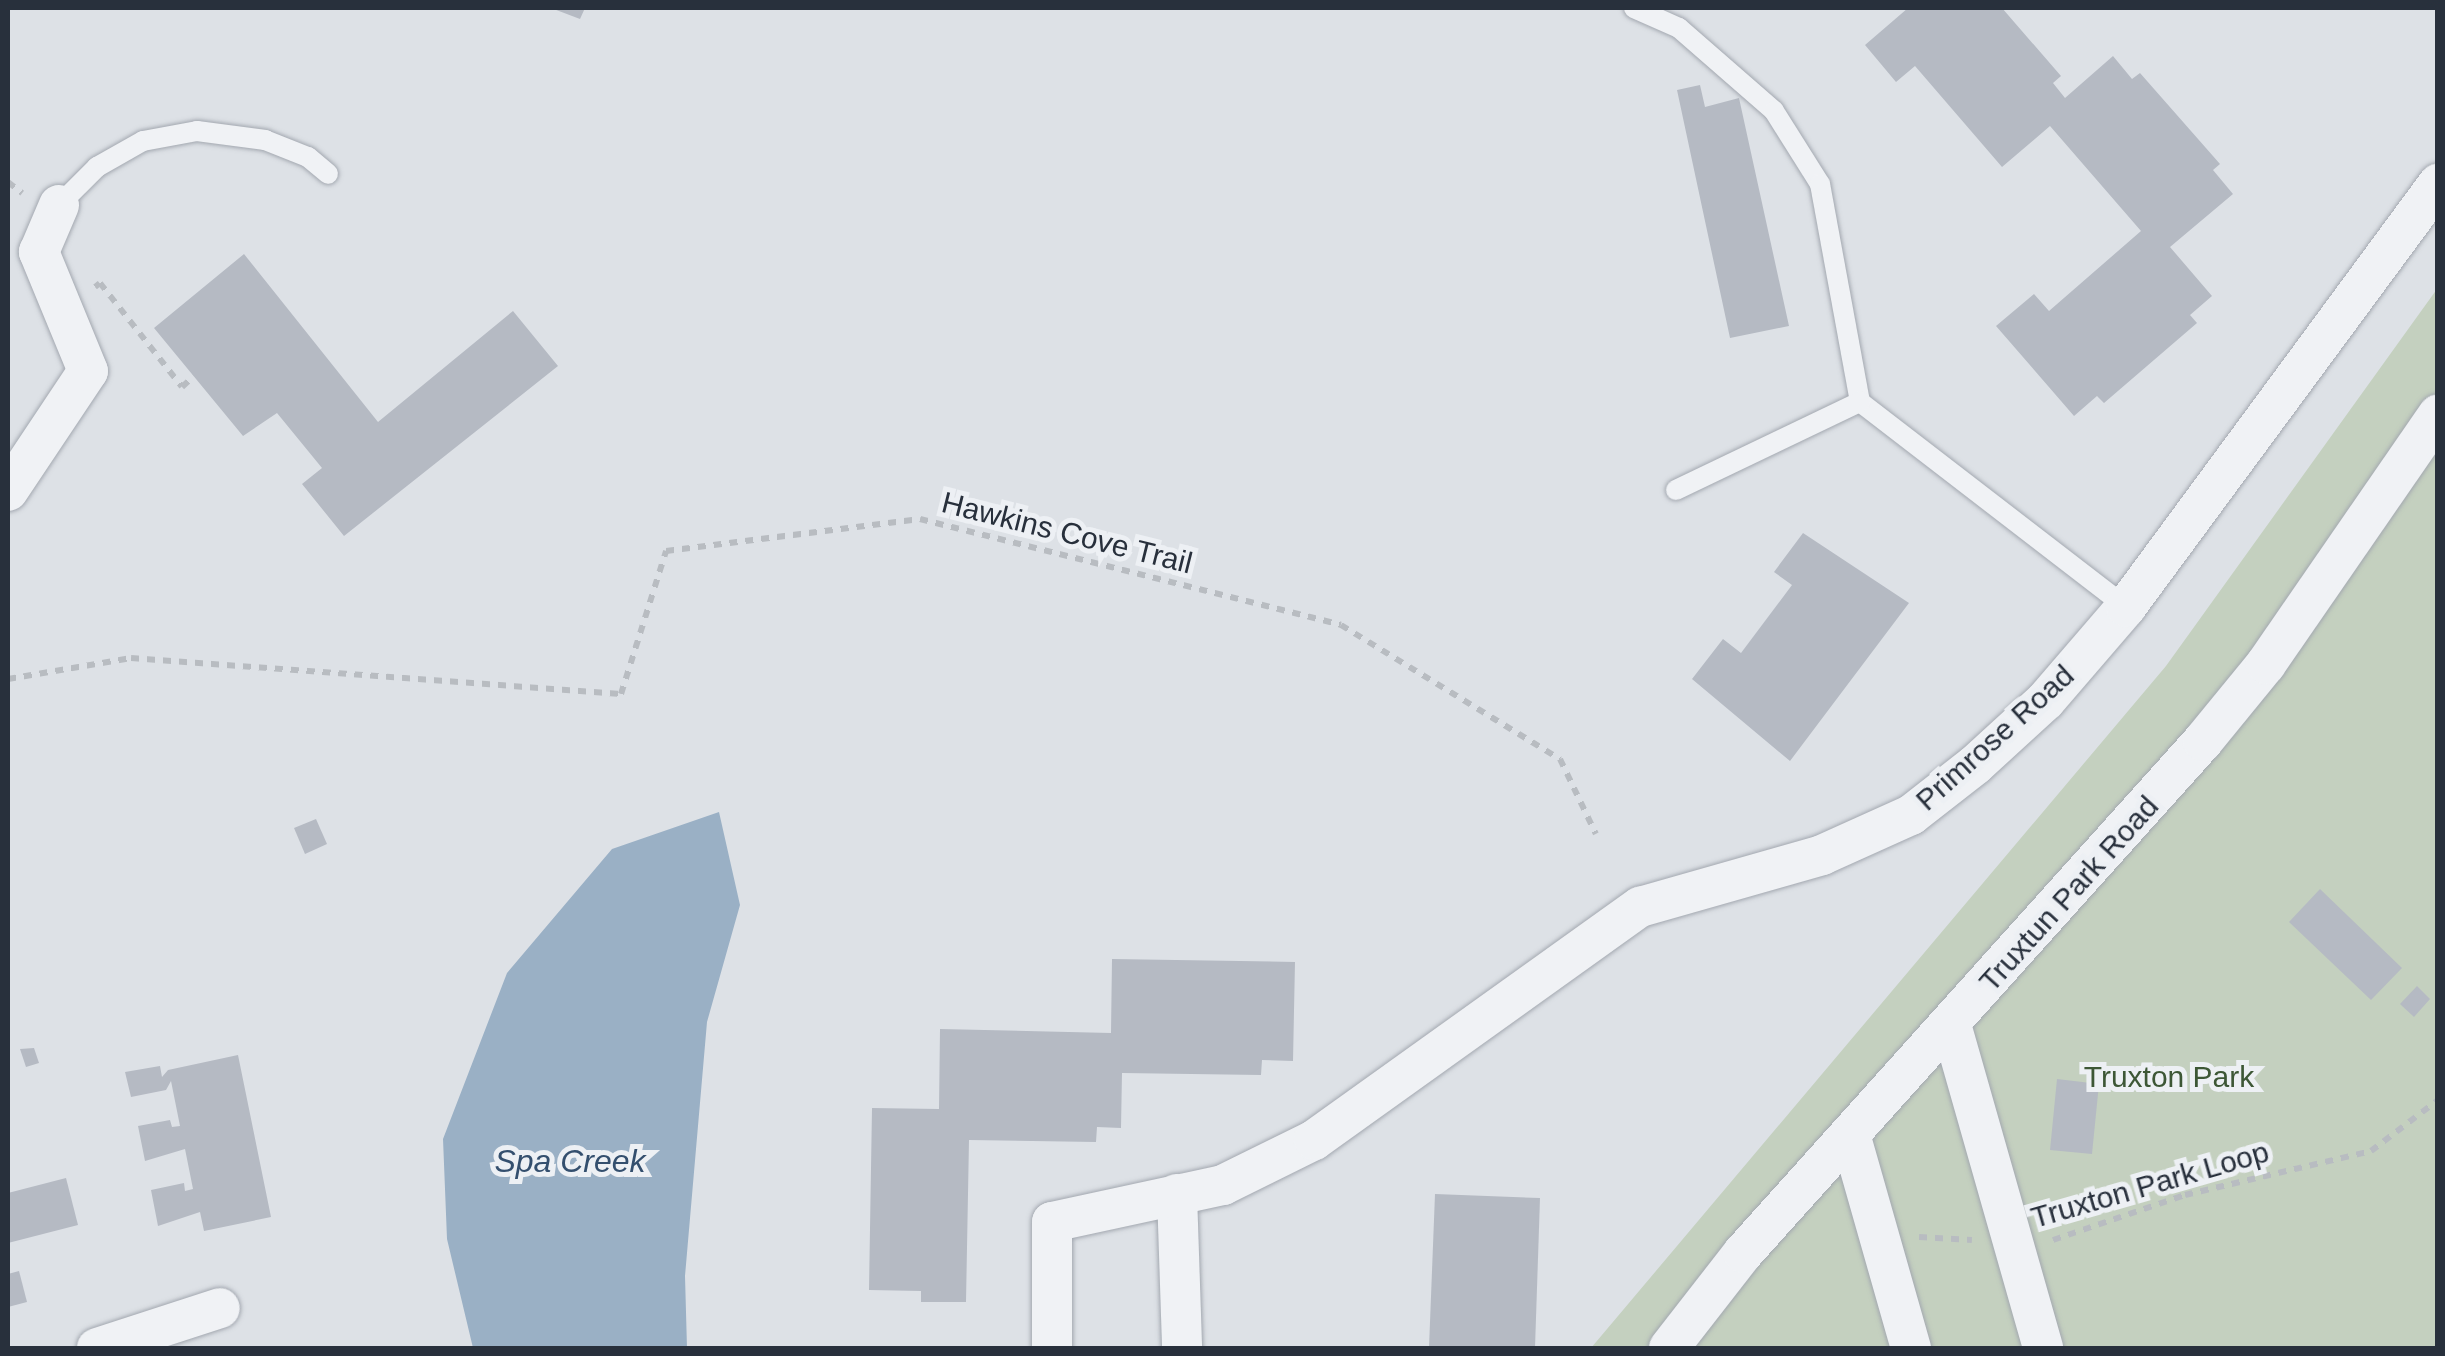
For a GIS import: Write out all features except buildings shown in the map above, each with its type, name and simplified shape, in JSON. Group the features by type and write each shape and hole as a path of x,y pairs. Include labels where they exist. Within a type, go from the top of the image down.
{"street":[{"name":"Primrose Road","path":"1052,1348 1052,1222 1223,1185 1314,1140 1640,908 1822,855 1911,815 2046,700 2126,607 2438,184"},
{"path":"8,491 88,371 38,252 42,200"},
{"name":"Truxtun Park Road","path":"1669,1348 1743,1253 1952,1028 2266,664 2438,415"},
{"path":"1952,1028 2043,1348"},
{"path":"1850,1134 1912,1348"},
{"path":"1177,1194 1182,1348"},
{"path":"96,1348 220,1308"}],"lane":[{"path":"1634,8 1679,28 1774,111 1820,184 1860,402 2126,607"},
{"path":"42,200 143,140 197,131 265,140 308,157 328,174"},
{"path":"1676,490 1860,402"}],"path":[{"path":"8,182 42,200"},
{"path":"90,291 100,284 182,387 194,376"},
{"name":"Hawkins Cove Trail","path":"8,679 131,658 621,694 666,552 920,519 1341,625 1560,759 1596,834"},
{"name":"Truxton Park Loop","path":"1879,1234 2034,1245 2185,1195 2371,1151 2438,1100"}],"green space":[{"name":"Truxton Park","path":"2437,289 2437,1348 1591,1348 2166,666"}],"water":[{"name":"Spa Creek","path":"719,812 740,905 707,1022 685,1276 687,1348 473,1348 447,1239 443,1139 507,973 612,849"}]}
